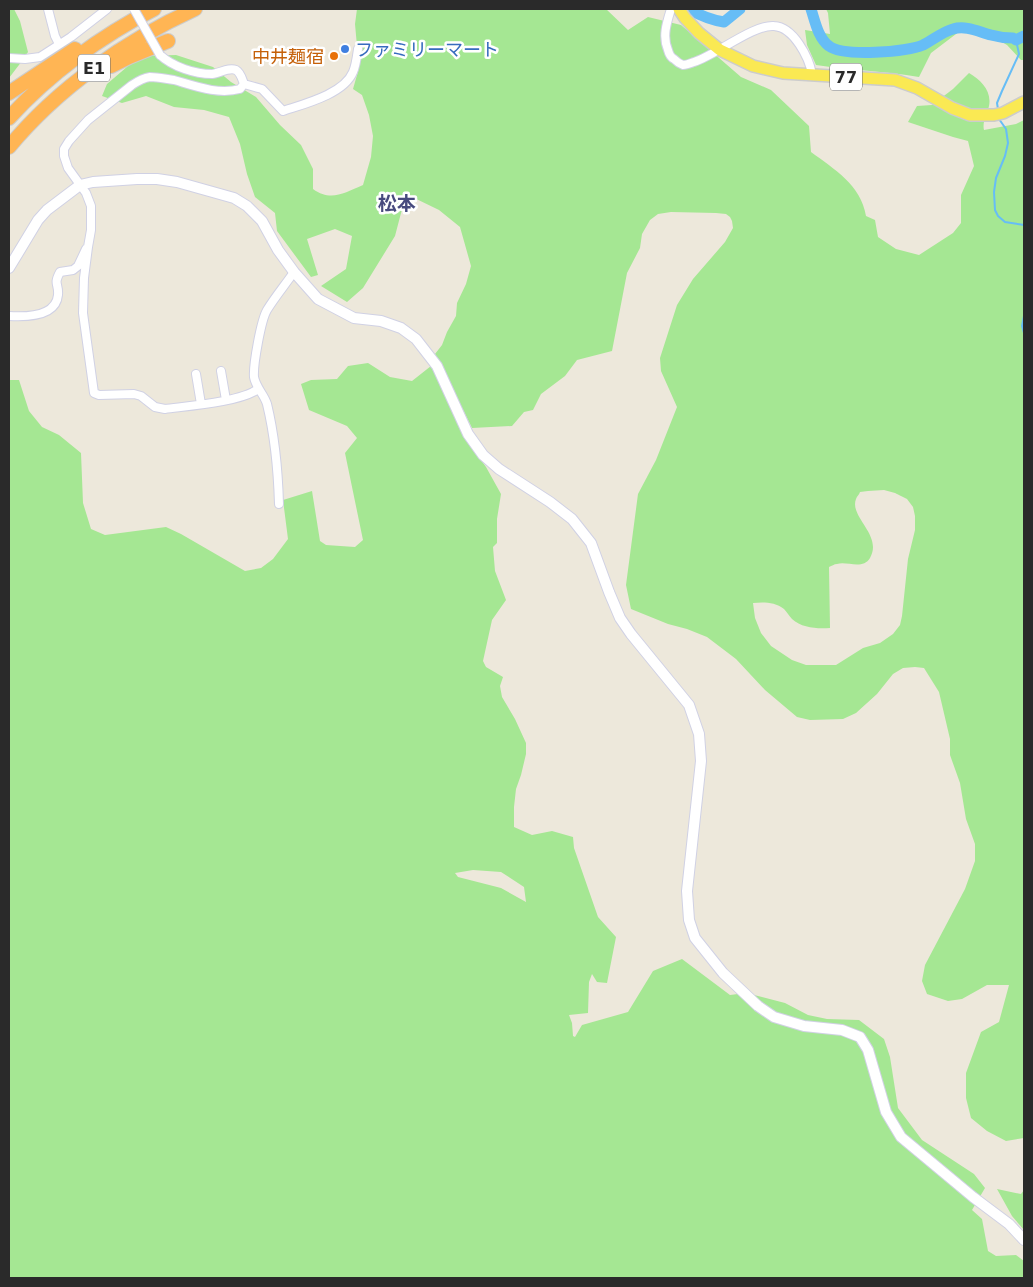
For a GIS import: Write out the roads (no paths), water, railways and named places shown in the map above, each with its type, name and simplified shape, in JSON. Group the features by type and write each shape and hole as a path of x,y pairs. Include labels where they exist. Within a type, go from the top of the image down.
{"highway":[{"path":"9,92 97,35 143,9"},
{"name":"E1","path":"9,118 41,87 82,54 122,27 154,9"},
{"name":"E1","path":"9,147 45,109 102,62 157,28 195,9"},
{"path":"9,155 55,107 88,81 128,57 168,41"}],"main road":[{"name":"77","path":"679,9 699,33 720,50 753,66 783,72 895,80 917,88 952,108 970,115 994,115 1024,102"}],"street":[{"path":"48,9 59,44"},
{"path":"92,20 97,9"},
{"path":"9,58 40,58 107,9"},
{"path":"134,9 160,55 166,60 196,72 214,74 231,69 238,71 244,84"},
{"path":"671,9 665,30 665,44 671,57 682,65 701,60 758,29 774,26 785,29 794,36 810,64 812,74"},
{"path":"244,84 262,89 283,111 324,96 347,82 354,72 358,49"},
{"path":"244,84 240,89 234,91 214,90 164,78 149,77 140,80 88,120 70,141 64,150 64,156 68,168 86,192 91,206 91,230 84,278 83,314 94,393 134,394 155,407 165,409 226,400 258,389"},
{"path":"9,268 38,220 47,210 80,185 102,181 137,179 177,182 234,198 247,206 262,221 278,250 294,272 318,299 354,318 382,321 401,328 416,339 437,366 468,434 483,455 498,469 550,502 572,519 591,542 620,618 689,705 700,734 700,761 687,891 689,920 695,938 723,973 758,1006 774,1017 804,1026 842,1030 860,1037 868,1050 886,1112 901,1137 973,1197 1010,1224 1024,1240"},
{"path":"9,316 26,317 47,311 55,306 58,293 56,280 60,272 73,270 78,266 84,252 88,248"},
{"path":"279,504 278,468 273,431 266,402 254,379 254,370 266,311 294,272"},
{"path":"221,371 226,400"},
{"path":"196,374 200,404"}],"waterway":[{"path":"689,9 706,17 724,22 740,9"},
{"path":"811,9 817,29 825,43 836,49 847,51 875,52 915,48 945,32 958,28 968,28 1016,40 1024,36"},
{"path":"998,109 997,103 1019,54 1016,40"},
{"path":"999,119 1006,129 1008,143 996,178 994,192 995,210 998,216 1005,222 1024,225"},
{"path":"1024,316 1022,326 1024,333"}],"place":[{"name":"ファミリーマート","path":"345,49"},
{"name":"中井麺宿","path":"334,56"}],"district":[{"name":"松本","path":"397,203"}]}
